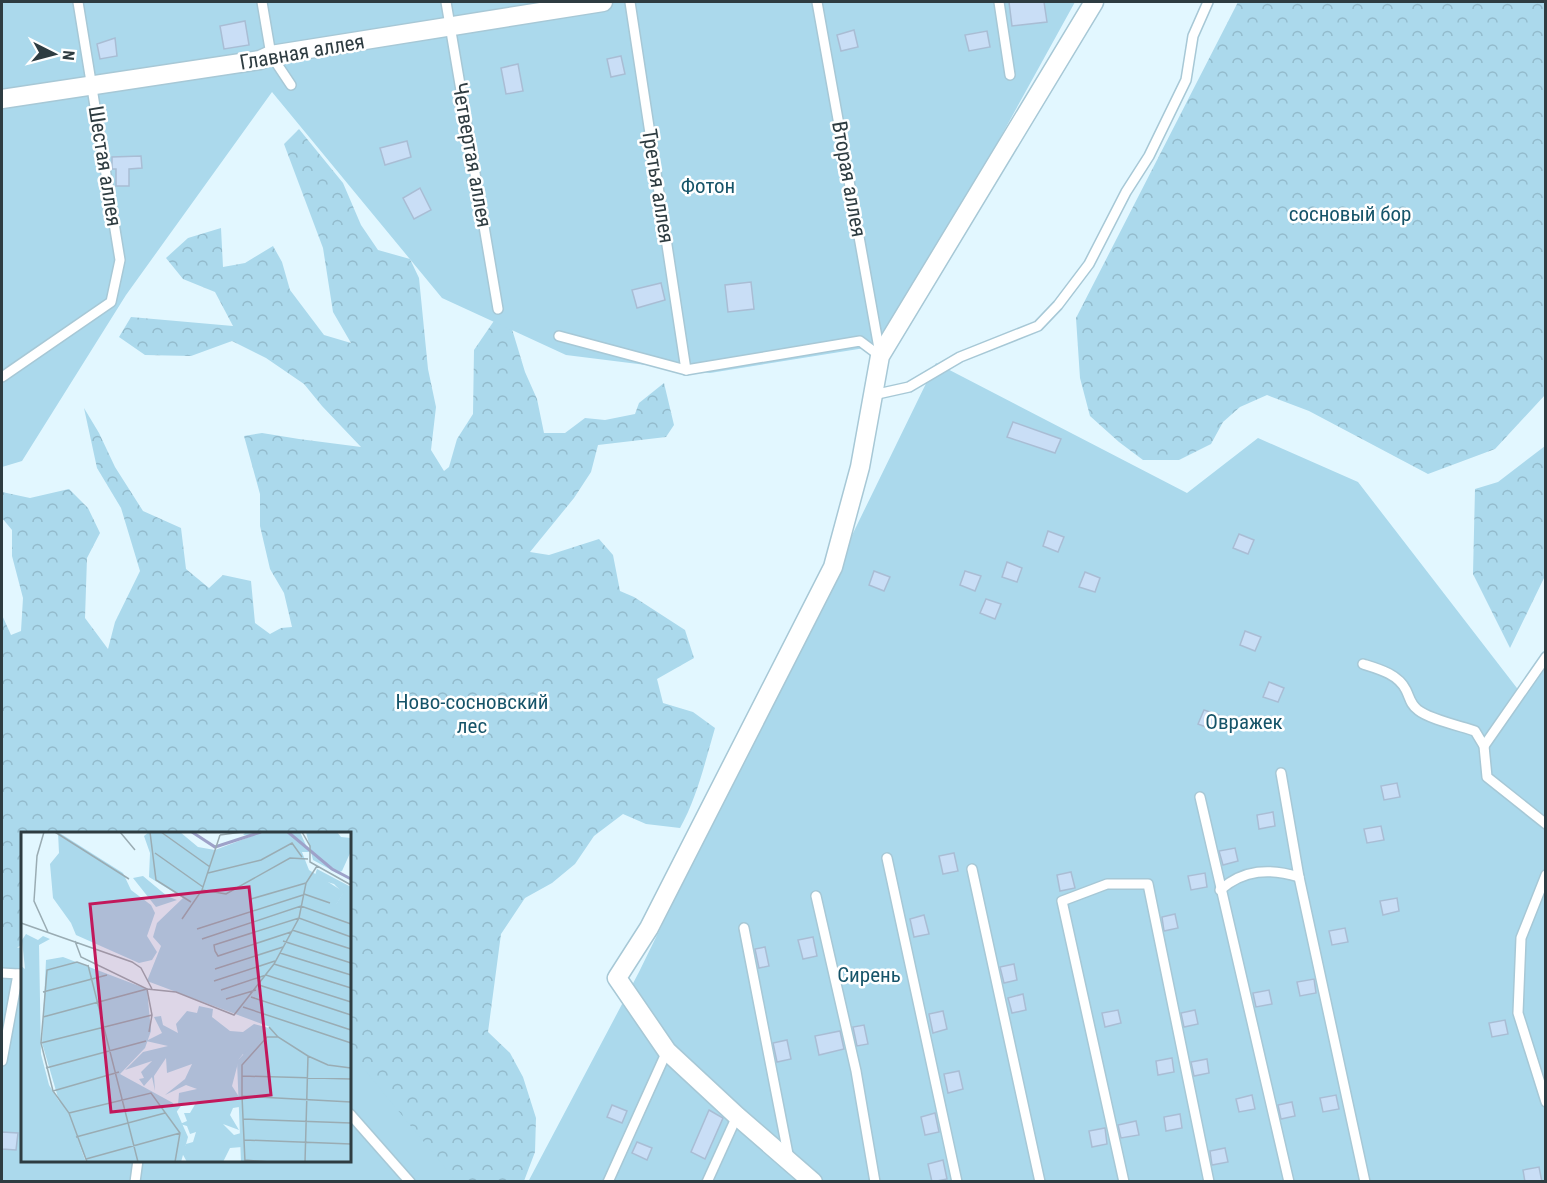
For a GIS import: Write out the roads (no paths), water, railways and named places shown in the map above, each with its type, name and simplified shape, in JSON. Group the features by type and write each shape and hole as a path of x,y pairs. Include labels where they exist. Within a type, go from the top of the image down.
{"street":[{"name":"Главная аллея","path":"2,99 260,60 271,55 603,2"},
{"path":"813,1182 667,1051 617,978 649,928 833,567 860,468 880,356 1094,2"}],"lane":[{"name":"Шестая аллея","path":"2,377 111,302 120,260 78,2"},
{"path":"262,2 271,55 291,85"},
{"name":"Четвертая аллея","path":"446,2 498,309"},
{"name":"Третья аллея","path":"630,2 686,370"},
{"name":"Вторая аллея","path":"817,2 880,356"},
{"path":"999,2 1010,75"},
{"path":"873,395 909,387 960,357 1038,326 1058,305 1089,264 1126,192 1149,156 1186,80 1193,36 1208,2"},
{"path":"559,336 686,370 860,341 880,356"},
{"path":"1484,746 1545,657"},
{"path":"1363,664 1392,674 1405,688 1410,702 1419,711 1430,717 1475,731 1484,746 1487,777 1545,824"},
{"path":"1281,773 1299,877 1365,1182"},
{"path":"1200,797 1288,1182"},
{"path":"886,858 957,1182"},
{"path":"972,869 1040,1182"},
{"path":"1220,890 1233,879 1262,871 1299,877"},
{"path":"1545,875 1521,938 1518,1013 1545,1102"},
{"path":"1124,1182 1062,901 1107,884 1148,884 1209,1182"},
{"path":"816,896 856,1071 876,1182"},
{"path":"744,928 789,1161"},
{"path":"2,973 20,974 2,1062"},
{"path":"608,1182 667,1051"},
{"path":"351,1115 410,1182"},
{"path":"708,1182 737,1116"},
{"path":"135,1182 138,1162"}],"park label":[{"name":"Фотон","path":"708,186"},
{"name":"сосновый бор","path":"1350,214"},
{"name":"Ново-сосновский лес","path":"472,714"},
{"name":"Овражек","path":"1244,722"},
{"name":"Сирень","path":"869,975"}]}
